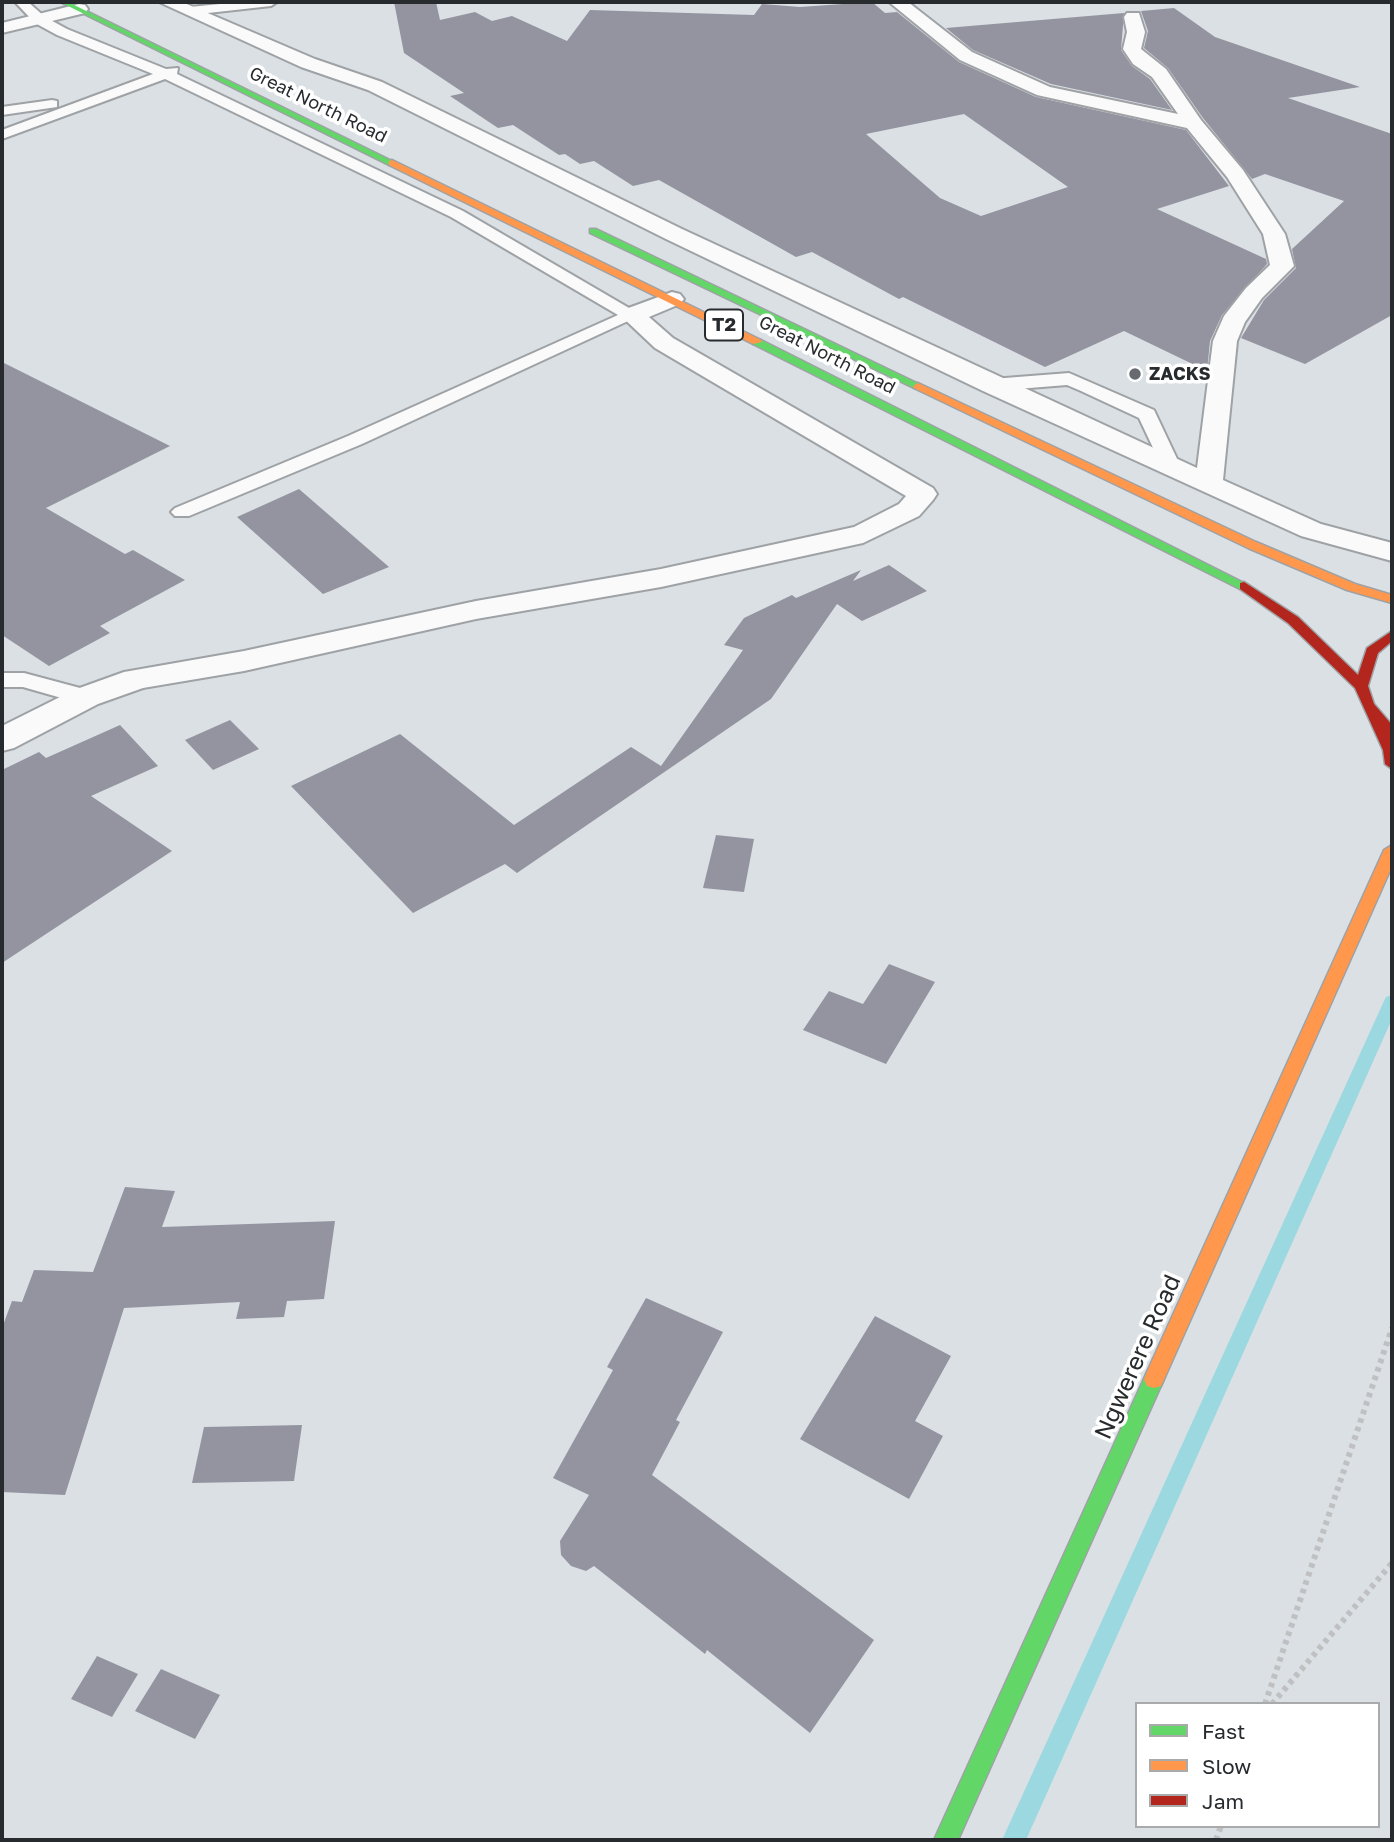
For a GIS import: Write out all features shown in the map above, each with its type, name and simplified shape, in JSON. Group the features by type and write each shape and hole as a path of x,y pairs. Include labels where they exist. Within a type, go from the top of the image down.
{"main road":[{"name":"Great North Road","path":"71,6 673,299 1253,591 1293,620 1361,687"},
{"name":"Great North Road","path":"575,222 1252,545 1351,587 1392,599"},
{"path":"1392,635 1372,651 1361,687 1390,750 1392,764"},
{"path":"1368,705 1392,734"},
{"name":"Ngwerere Road","path":"946,1840 1392,849"},
{"path":"1373,892 1392,883"}],"street":[{"path":"898,2 966,56 1044,91 1194,124"},
{"path":"2,28 40,20 71,6"},
{"path":"179,6 308,64 375,86 674,234 992,385 1311,530 1392,552"},
{"path":"1133,17 1136,32 1132,49 1140,60 1159,73 1194,124 1236,174 1273,234 1282,266 1240,312 1225,341 1209,482"},
{"path":"2,740 86,697 136,679 244,661 476,610 661,578 863,534 909,510 923,494 664,343 632,315 673,299"}],"lane":[{"path":"21,2 40,20 62,32 166,74 457,214 632,315"},
{"path":"179,6 271,2"},
{"path":"2,135 193,65"},
{"path":"2,111 100,98"},
{"path":"182,512 355,440 632,315"},
{"path":"992,385 1069,379 1112,398 1147,414 1168,463"},
{"path":"2,680 24,680 86,697"}],"path":[{"path":"1266,1702 1392,1328"},
{"path":"1274,1702 1392,1563"}],"building":[{"path":"394,2 436,2 440,20 475,12 492,21 512,16 567,41 590,10 754,15 762,4 800,7 872,2 885,13 897,12 959,62 1036,97 1186,130 1229,186 1157,209 1266,259 1267,264 1222,315 1210,341 1207,371 1124,331 1045,367 903,297 899,299 812,252 796,257 659,180 633,186 594,161 580,164 565,154 559,155 513,125 498,128 450,96 464,93 404,53","holes":["964,114 1068,187 981,216 940,198 866,134"]},
{"path":"1174,8 1215,37 1360,87 1288,98 1392,134 1392,315 1305,364 1241,338 1264,300 1296,268 1292,249 1344,201 1265,174 1252,179 1203,118 1168,68 1144,48 1148,31 1141,11"},
{"path":"1124,13 1121,50 1132,66 1150,79 1172,110 1051,84 973,50 946,28"},
{"path":"2,362 170,446 46,508 125,554 133,550 185,580 100,626 110,633 49,666 2,635"},
{"path":"299,489 389,567 323,594 237,517"},
{"path":"889,565 927,591 862,621 837,604 771,699 517,873 505,864 413,913 291,786 400,734 514,825 631,747 661,766 743,650 724,645 744,618 792,595 796,598 861,570 853,581"},
{"path":"230,720 259,749 213,770 185,740"},
{"path":"120,725 158,766 91,796 172,851 2,963 2,770 39,752 46,758"},
{"path":"716,835 754,839 744,892 703,888"},
{"path":"889,964 935,982 886,1064 803,1030 829,991 863,1004"},
{"path":"125,1187 175,1191 162,1227 335,1221 324,1299 287,1301 284,1317 236,1319 240,1302 124,1308 65,1495 2,1492 2,1328 12,1301 22,1302 34,1270 93,1272"},
{"path":"646,1298 723,1332 676,1420 680,1422 652,1475 874,1640 810,1733 707,1650 705,1654 594,1566 586,1571 571,1566 561,1555 560,1541 589,1495 553,1478 613,1370 607,1367"},
{"path":"875,1316 951,1356 915,1421 943,1436 909,1499 800,1439"},
{"path":"302,1425 294,1481 192,1483 204,1427"},
{"path":"97,1656 138,1674 112,1717 71,1699"},
{"path":"161,1669 220,1695 195,1739 135,1711"}],"waterway":[{"path":"1014,1840 1392,1001"}],"traffic: fast":[{"path":"63,2 392,163"},
{"path":"593,231 918,386"},
{"path":"757,342 1244,586"},
{"path":"946,1840 1154,1379"}],"traffic: slow":[{"path":"392,163 757,342"},
{"path":"918,386 1252,545 1351,587 1392,599"},
{"path":"1154,1379 1392,850"}],"traffic: jam":[{"path":"1244,586 1293,620 1361,686"},
{"path":"1392,635 1372,651 1361,686 1368,705 1392,734"},
{"path":"1368,705 1390,750 1392,764"}],"place":[{"name":"ZACKS","path":"1135,374"}]}
